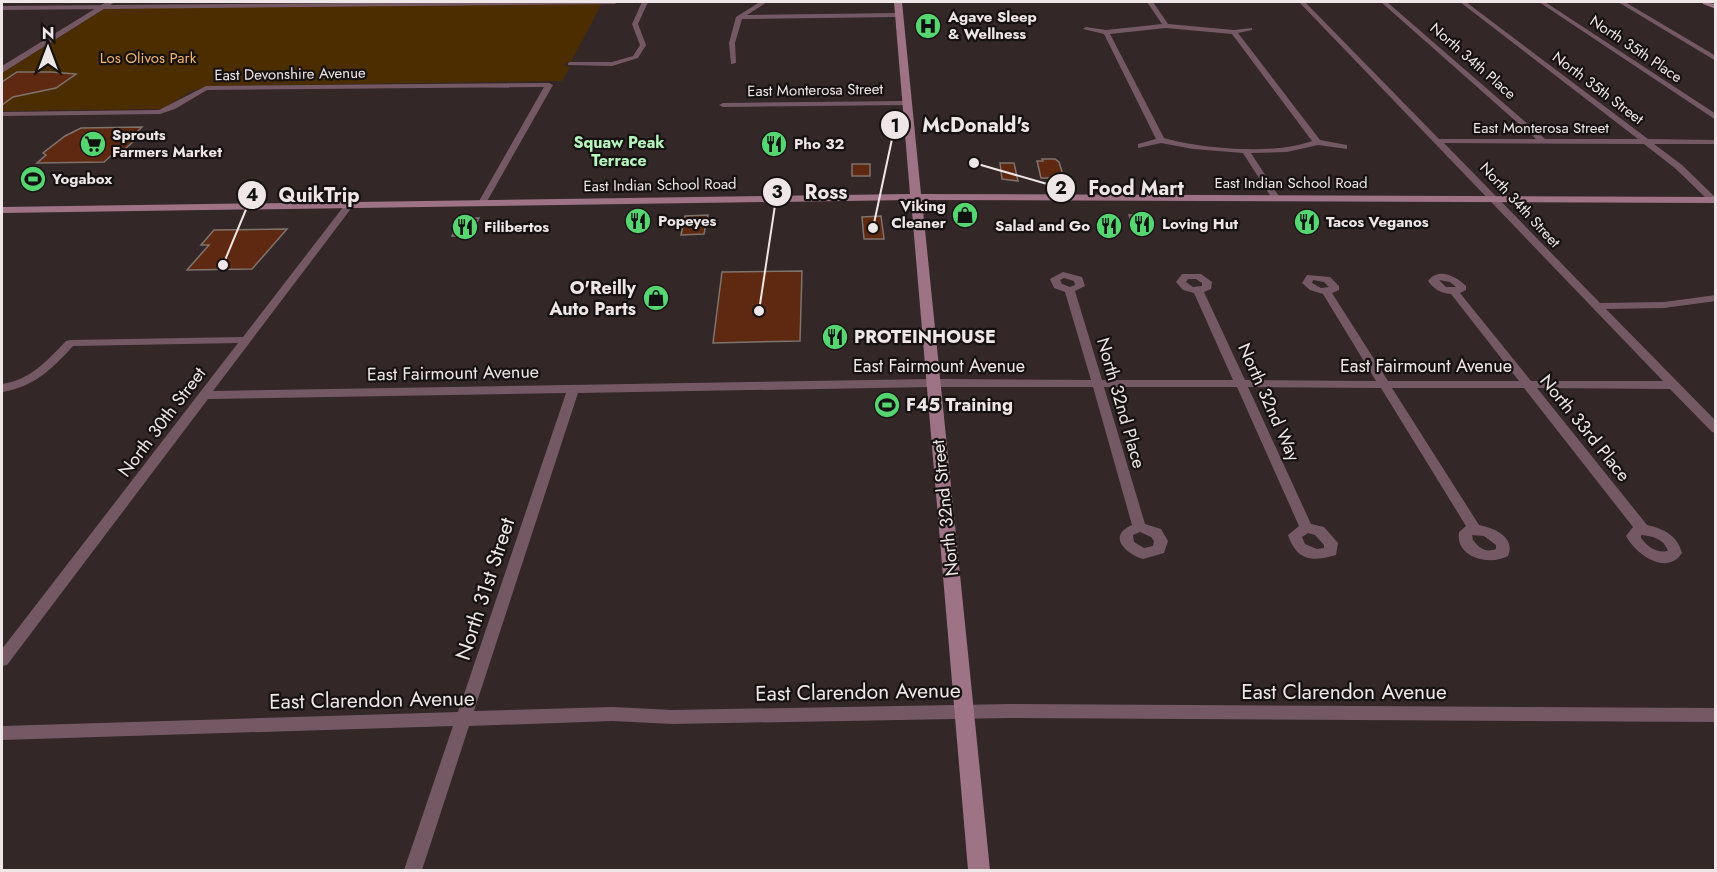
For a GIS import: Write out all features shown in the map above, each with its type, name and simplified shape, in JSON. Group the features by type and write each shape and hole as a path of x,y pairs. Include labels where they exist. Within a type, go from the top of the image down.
{"main road":[{"name":"North 32nd Street","path":"897,2 979,870"},
{"path":"1706,2 1716,7"},
{"name":"East Indian School Road","path":"2,210 915,197 1714,200"}],"street":[{"path":"2,70 111,2"},
{"path":"2,8 319,3 615,2"},
{"path":"570,64 612,64 629,60 639,54 642,47 635,24 645,2"},
{"path":"733,63 732,43 739,17 764,2"},
{"path":"1150,2 1166,26"},
{"name":"North 34th Street","path":"1302,2 1716,429"},
{"name":"North 34th Place","path":"1384,2 1543,141"},
{"name":"North 35th Street","path":"1463,2 1647,142 1698,183 1714,200"},
{"name":"North 35th Place","path":"1542,2 1716,118"},
{"path":"1622,2 1716,58"},
{"path":"739,17 899,15"},
{"path":"1086,28 1106,32 1166,26 1234,32 1250,29"},
{"path":"1106,32 1161,140"},
{"path":"1234,32 1317,142"},
{"name":"East Devonshire Avenue","path":"2,114 160,112 174,109 196,92 206,88 549,85 482,203"},
{"name":"East Monterosa Street","path":"723,105 906,103"},
{"path":"1141,146 1161,140 1194,147 1245,150 1293,148 1317,142 1344,147"},
{"name":"East Monterosa Street","path":"1438,141 1716,142"},
{"path":"1245,150 1276,198"},
{"name":"North 30th Street","path":"2,660 350,204"},
{"name":"North 32nd Place","path":"1070,290 1139,527"},
{"name":"North 32nd Way","path":"1198,290 1306,528"},
{"path":"1326,291 1475,529"},
{"name":"North 33rd Place","path":"1454,292 1643,530"},
{"path":"1597,306 1664,305 1716,298"},
{"path":"2,388 24,383 39,375 70,343 246,340"},
{"name":"East Fairmount Avenue","path":"206,395 932,383 1673,385"},
{"name":"North 31st Street","path":"413,870 573,389"},
{"name":"East Clarendon Avenue","path":"2,733 613,714 672,717 964,711 1716,715"}],"green space":[{"name":"Los Olivos Park","path":"602,3 571,62 567,62 564,66 570,67 562,81 212,86 191,91 162,109 2,111 2,73 106,8"}],"building":[{"path":"17,72 76,74 56,88 13,97 2,105 2,82"},
{"name":"Sprouts Farmers Market","path":"142,127 134,135 141,135 119,154 113,154 104,162 37,163 46,155 43,153 65,136 81,128"},
{"path":"1042,159 1055,159 1059,162 1064,178 1041,178 1037,161 1043,161"},
{"path":"1000,163 1014,163 1018,181 1002,179"},
{"path":"852,164 870,164 870,176 852,176"},
{"path":"708,215 704,234 681,235 685,216"},
{"name":"Loving Hut","path":"1129,215 1148,215 1153,229 1134,229"},
{"path":"881,216 884,239 864,239 862,217"},
{"name":"Filibertos","path":"479,218 470,236 452,236 461,219"},
{"path":"287,229 252,269 187,270 209,245 201,245 214,230"},
{"path":"802,271 800,341 713,343 722,272"}],"place":[{"name":"Agave Sleep & Wellness","path":"928,26"},
{"name":"Sprouts Farmers Market","path":"93,144"},
{"name":"Pho 32","path":"774,144"},
{"name":"Food Mart","path":"974,163"},
{"name":"Yogabox","path":"33,179"},
{"name":"Viking Cleaner","path":"965,215"},
{"name":"Popeyes","path":"638,221"},
{"name":"Tacos Veganos","path":"1307,222"},
{"name":"Loving Hut","path":"1142,224"},
{"name":"Salad and Go","path":"1109,226"},
{"name":"Filibertos","path":"465,227"},
{"name":"McDonald's","path":"873,228"},
{"name":"QuikTrip","path":"223,265"},
{"name":"O'Reilly Auto Parts","path":"656,298"},
{"name":"Ross","path":"759,311"},
{"name":"PROTEINHOUSE","path":"835,337"},
{"name":"F45 Training","path":"887,405"}],"district":[{"name":"Squaw Peak Terrace","path":"619,151"}]}
